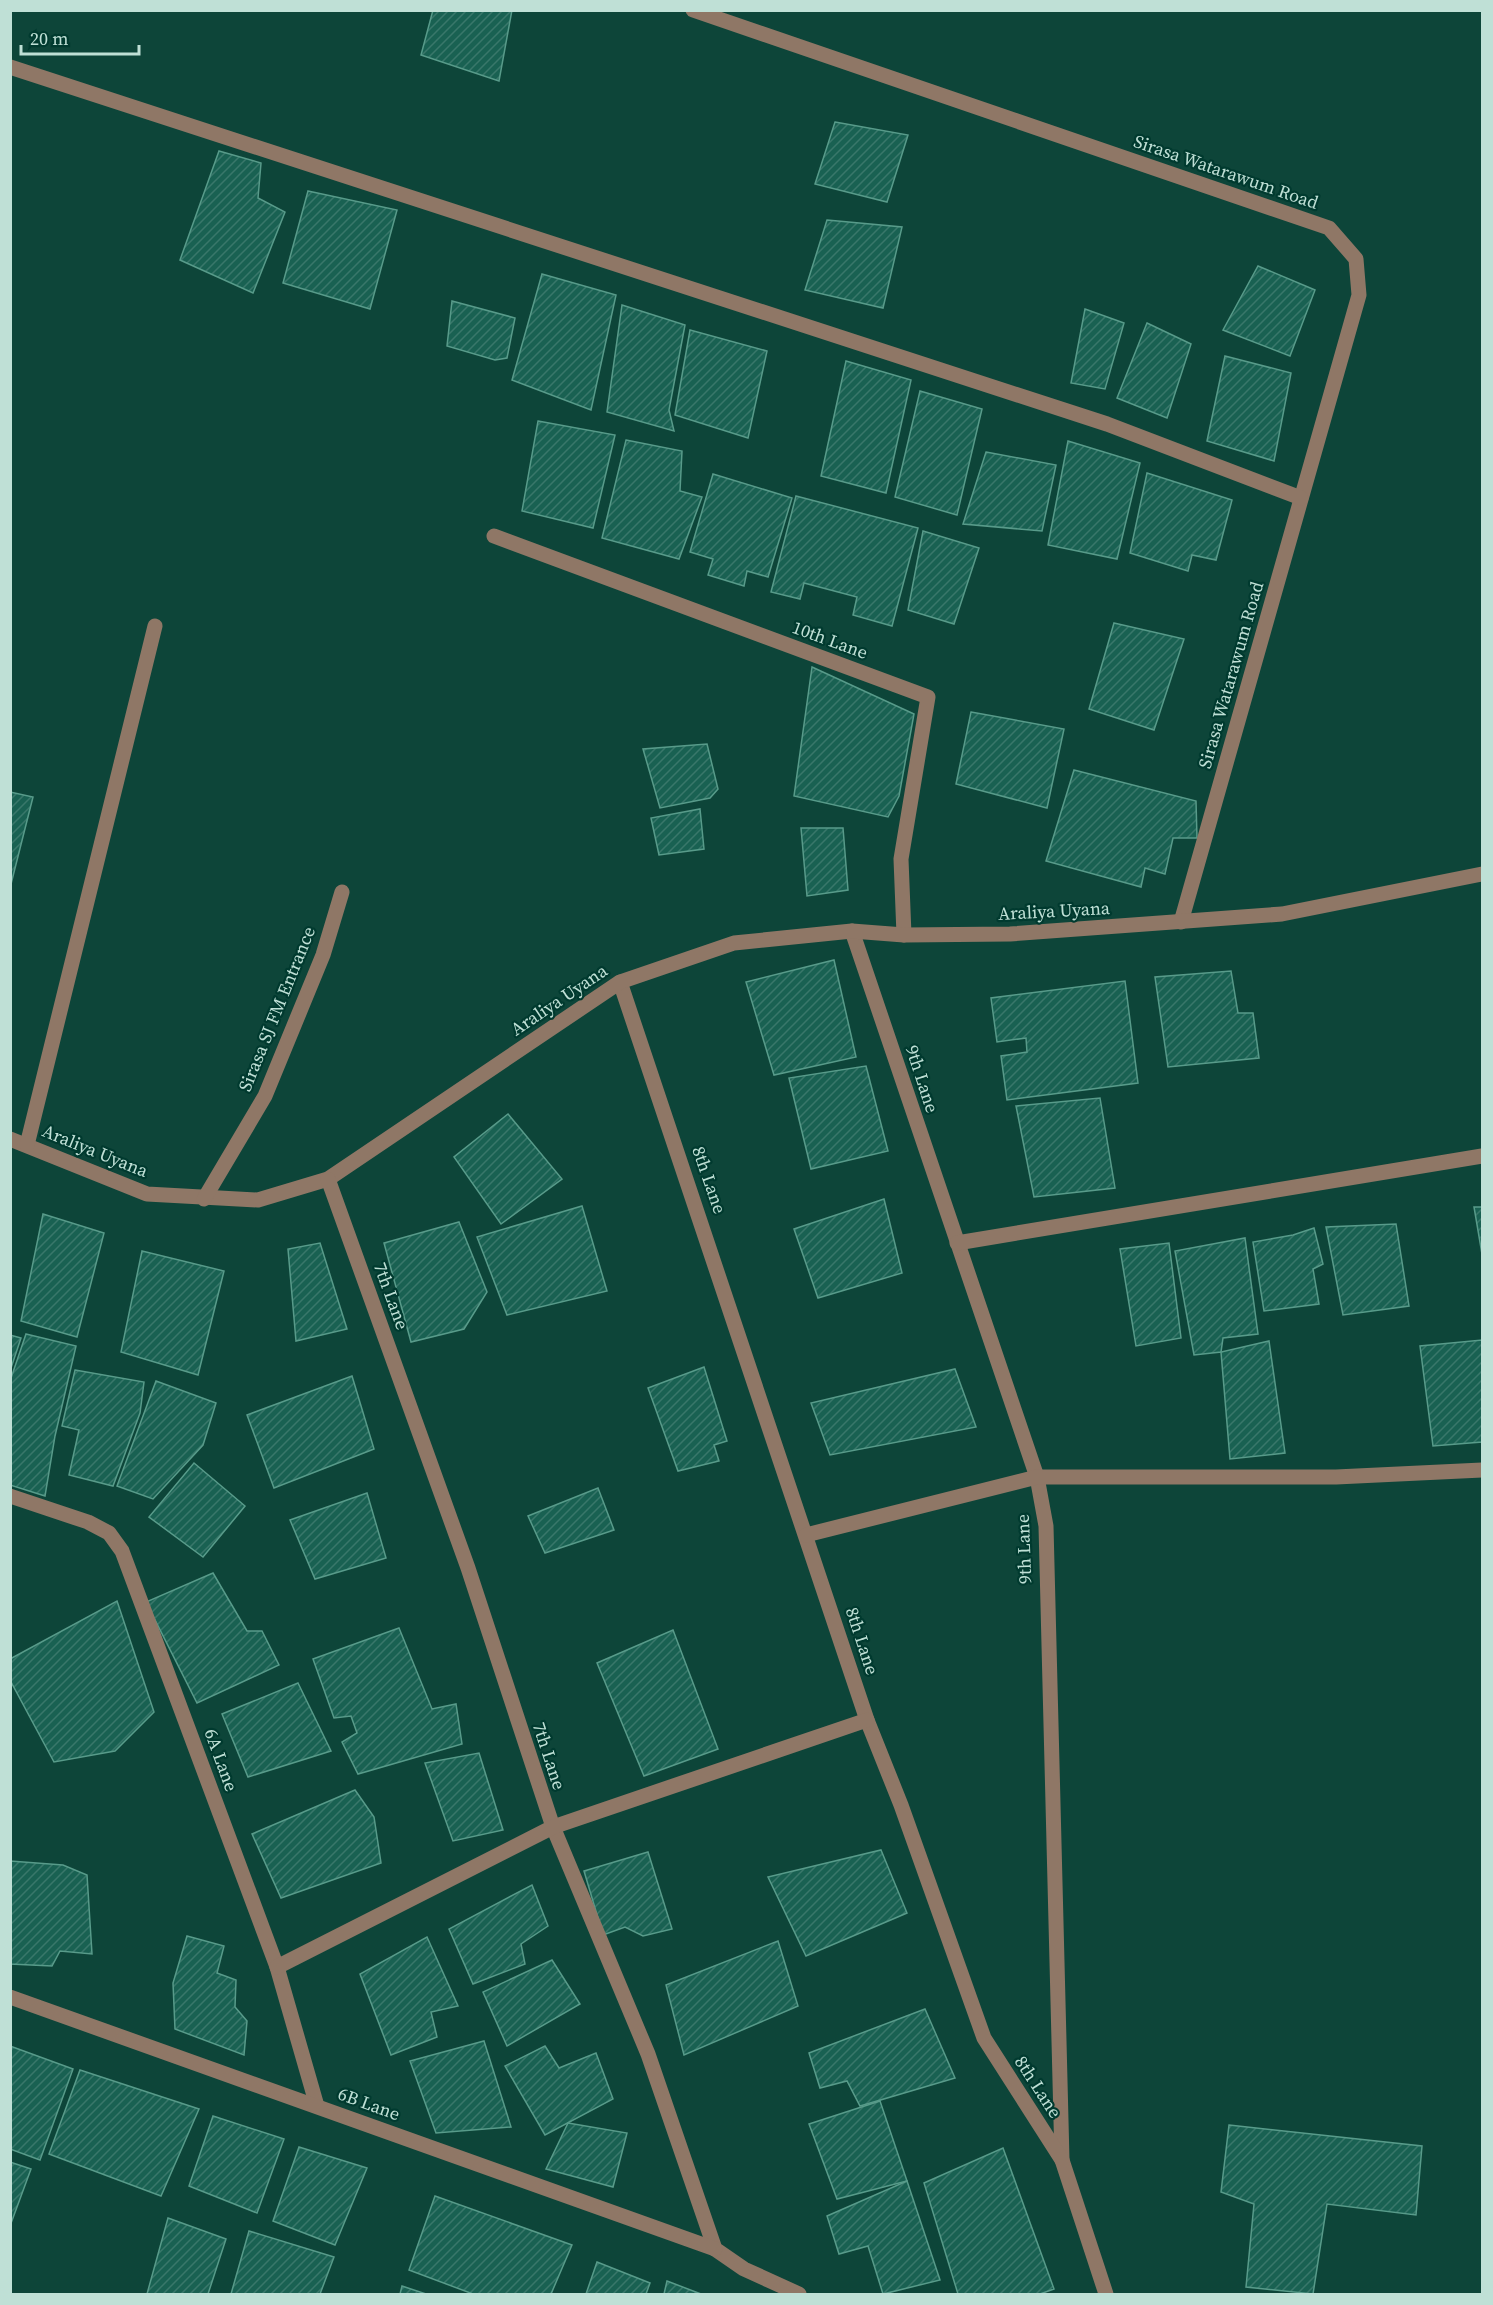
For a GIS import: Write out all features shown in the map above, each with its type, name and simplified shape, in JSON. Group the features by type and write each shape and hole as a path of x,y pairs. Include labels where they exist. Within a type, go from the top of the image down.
{"street":[{"name":"Sirasa Watarawum Road","path":"693,10 1329,228 1356,259 1359,295 1181,922"},
{"path":"10,67 1107,424 1301,498"},
{"name":"10th Lane","path":"494,536 928,698 901,859 904,935"},
{"path":"27,1145 154,626"},
{"name":"Araliya Uyana","path":"10,1139 147,1194 204,1199 258,1200 328,1179 620,982 734,943 852,931 904,935 1010,934 1282,914 1482,874"},
{"name":"Sirasa SJ FM Entrance","path":"204,1199 265,1096 322,955 342,892"},
{"name":"9th Lane","path":"852,931 1037,1477 1046,1526 1062,2160"},
{"name":"8th Lane","path":"620,982 867,1720 901,1805 984,2038 1062,2160 1106,2295"},
{"path":"957,1243 1482,1156"},
{"name":"7th Lane","path":"328,1179 468,1568 553,1827 648,2054 715,2248"},
{"path":"806,1535 1037,1477 1336,1477 1482,1470"},
{"name":"6A Lane","path":"10,1496 88,1522 109,1533 122,1551 277,1967 317,2106"},
{"path":"277,1967 553,1827 867,1720"},
{"name":"6B Lane","path":"10,1997 715,2248"},
{"path":"715,2248 744,2269 799,2295"}],"building":[{"path":"433,10 512,10 499,81 421,55"},
{"path":"835,122 908,135 887,202 815,184"},
{"path":"219,151 261,163 258,198 285,212 253,293 180,260"},
{"path":"308,191 397,210 370,309 283,283"},
{"path":"827,220 902,227 883,308 805,290"},
{"path":"1258,266 1315,290 1290,356 1223,330"},
{"path":"542,274 616,295 591,410 512,380"},
{"path":"452,301 515,318 507,358 495,360 447,346"},
{"path":"622,305 685,325 669,410 674,431 607,412"},
{"path":"1085,309 1124,323 1105,389 1071,383"},
{"path":"1147,323 1191,344 1167,418 1117,398"},
{"path":"690,330 767,351 748,438 675,415"},
{"path":"1225,356 1291,373 1274,461 1207,441"},
{"path":"846,361 911,380 886,493 821,476"},
{"path":"920,391 982,409 957,515 895,497"},
{"path":"538,421 615,435 593,528 522,511"},
{"path":"626,440 682,451 680,491 702,497 679,559 602,538"},
{"path":"1068,441 1140,463 1117,559 1048,545"},
{"path":"986,452 1056,465 1042,531 963,524"},
{"path":"1147,473 1232,500 1216,560 1192,555 1188,571 1130,553"},
{"path":"713,474 792,498 768,577 747,571 744,586 708,575 713,559 690,552"},
{"path":"796,496 918,528 892,626 853,615 857,597 804,583 800,599 771,592"},
{"path":"923,531 979,548 954,624 908,610"},
{"path":"1114,623 1184,639 1154,730 1089,709"},
{"path":"812,667 914,714 899,796 888,817 794,796"},
{"path":"971,712 1064,729 1047,808 956,784"},
{"path":"707,744 718,789 710,798 660,808 643,749"},
{"path":"1074,770 1196,801 1197,838 1173,838 1165,874 1145,868 1141,887 1046,861"},
{"path":"10,792 33,797 10,888"},
{"path":"700,809 704,849 659,855 651,818"},
{"path":"801,828 843,828 848,890 807,896"},
{"path":"834,960 856,1057 774,1075 746,982"},
{"path":"1231,971 1238,1013 1253,1013 1259,1058 1168,1067 1155,977"},
{"path":"1125,981 1138,1083 1007,1100 1001,1056 1027,1052 1026,1038 997,1042 991,998"},
{"path":"866,1066 888,1151 811,1169 789,1078"},
{"path":"1100,1098 1115,1188 1034,1197 1016,1106"},
{"path":"508,1114 562,1179 501,1224 454,1157"},
{"path":"884,1199 902,1273 818,1298 794,1229"},
{"path":"582,1206 607,1291 507,1315 477,1237"},
{"path":"1474,1207 1482,1207 1482,1254"},
{"path":"43,1214 104,1233 77,1337 21,1321"},
{"path":"459,1222 487,1292 464,1329 411,1342 384,1243"},
{"path":"1396,1224 1409,1306 1343,1315 1326,1227"},
{"path":"1314,1228 1323,1264 1313,1269 1319,1304 1264,1311 1253,1242 1293,1235"},
{"path":"1245,1238 1258,1334 1223,1338 1221,1352 1194,1355 1175,1251"},
{"path":"320,1243 347,1329 296,1341 288,1249"},
{"path":"1169,1243 1181,1338 1136,1346 1120,1249"},
{"path":"142,1251 224,1271 198,1375 121,1352"},
{"path":"26,1334 76,1346 55,1436 45,1496 10,1485 10,1381"},
{"path":"10,1335 21,1338 10,1371"},
{"path":"1482,1340 1482,1442 1433,1446 1420,1346"},
{"path":"1269,1341 1285,1453 1230,1459 1221,1352"},
{"path":"704,1367 727,1441 714,1445 719,1461 678,1471 648,1388"},
{"path":"955,1369 976,1427 830,1455 811,1403"},
{"path":"75,1370 144,1382 140,1413 113,1486 69,1475 79,1430 62,1426"},
{"path":"352,1376 374,1449 274,1488 247,1415"},
{"path":"156,1381 216,1403 203,1445 153,1499 117,1486"},
{"path":"194,1463 245,1506 203,1557 149,1517"},
{"path":"598,1488 614,1530 545,1553 528,1516"},
{"path":"367,1493 386,1558 315,1579 290,1520"},
{"path":"213,1573 247,1631 262,1631 279,1665 197,1703 146,1602"},
{"path":"117,1601 154,1712 115,1751 54,1762 10,1680 10,1659"},
{"path":"399,1628 432,1709 456,1704 462,1744 358,1774 342,1742 357,1733 351,1716 334,1718 313,1659"},
{"path":"673,1630 718,1749 644,1776 597,1663"},
{"path":"298,1683 331,1751 248,1777 222,1714"},
{"path":"479,1753 503,1830 453,1841 425,1763"},
{"path":"355,1790 374,1817 381,1863 281,1898 252,1834"},
{"path":"881,1850 907,1913 806,1956 768,1877"},
{"path":"648,1852 672,1929 643,1936 625,1927 603,1935 584,1871"},
{"path":"10,1861 63,1865 87,1875 92,1954 60,1951 52,1966 10,1964"},
{"path":"532,1885 548,1926 521,1944 525,1964 473,1984 449,1929"},
{"path":"187,1936 224,1946 217,1973 236,1980 235,2007 247,2021 244,2055 175,2029 173,1983"},
{"path":"427,1937 458,2006 431,2012 437,2037 391,2055 360,1974"},
{"path":"778,1941 798,2006 684,2055 666,1985"},
{"path":"552,1960 580,2004 507,2046 483,1992"},
{"path":"925,2009 955,2078 860,2106 847,2081 820,2088 809,2053"},
{"path":"484,2041 511,2127 436,2133 410,2061"},
{"path":"10,2046 73,2069 40,2160 10,2149"},
{"path":"545,2046 559,2068 596,2053 613,2099 545,2135 505,2066"},
{"path":"80,2070 199,2109 161,2196 49,2154"},
{"path":"880,2101 907,2181 837,2199 809,2124"},
{"path":"213,2116 284,2139 257,2213 189,2186"},
{"path":"568,2123 627,2133 613,2187 546,2169"},
{"path":"1229,2125 1422,2146 1416,2215 1327,2204 1313,2294 1246,2287 1254,2204 1221,2192"},
{"path":"299,2147 367,2168 335,2245 273,2221"},
{"path":"1003,2148 1054,2289 1040,2294 958,2294 924,2183"},
{"path":"10,2162 31,2169 10,2226"},
{"path":"907,2181 940,2280 883,2294 868,2246 839,2254 827,2216"},
{"path":"435,2196 572,2245 551,2294 473,2294 409,2270"},
{"path":"168,2218 226,2239 208,2294 147,2294"},
{"path":"249,2231 334,2257 320,2294 231,2294"},
{"path":"597,2262 650,2283 646,2294 586,2294"},
{"path":"667,2281 701,2294 664,2294"},
{"path":"402,2286 426,2294 400,2294"}]}
